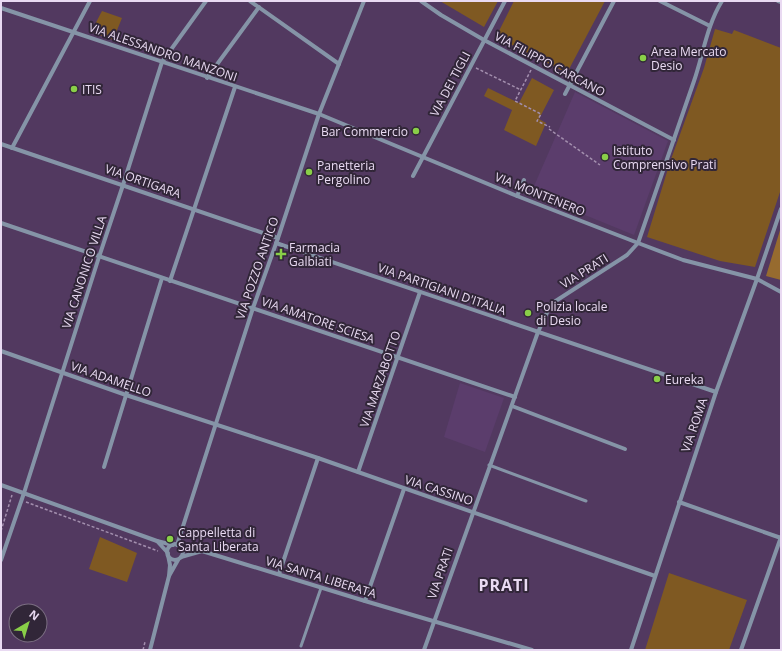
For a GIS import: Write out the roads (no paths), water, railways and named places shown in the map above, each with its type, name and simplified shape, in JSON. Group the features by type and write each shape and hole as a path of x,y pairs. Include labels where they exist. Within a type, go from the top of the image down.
{"street":[{"path":"12,148 90,1"},
{"name":"VIA CANONICO VILLA","path":"1,560 24,493 162,62 206,1"},
{"path":"250,1 339,64"},
{"name":"VIA POZZO ANTICO","path":"177,545 253,308 319,114 364,1"},
{"name":"VIA FILIPPO CARCANO","path":"421,1 441,15 484,40 674,140"},
{"name":"VIA DEI TIGLI","path":"413,176 505,1"},
{"path":"565,94 614,1"},
{"path":"660,1 710,26"},
{"name":"VIA PRATI","path":"424,650 538,332 551,304 627,255 638,243 674,140 710,26 716,10 722,1"},
{"path":"207,78 259,7"},
{"name":"VIA ALESSANDRO MANZONI","path":"1,8 207,78 319,114"},
{"path":"170,281 235,87"},
{"name":"VIA MONTENERO","path":"319,114 423,158 638,243 683,260 757,279 781,292"},
{"name":"VIA ORTIGARA","path":"1,144 278,238"},
{"path":"517,196 524,180"},
{"name":"VIA ROMA","path":"631,650 716,392 781,209"},
{"name":"VIA AMATORE SCIESA","path":"1,223 515,397"},
{"name":"VIA PARTIGIANI D'ITALIA","path":"276,243 716,392"},
{"path":"104,467 162,278"},
{"name":"VIA MARZABOTTO","path":"358,472 420,292"},
{"name":"VIA ADAMELLO","path":"1,351 126,395 215,424"},
{"path":"512,406 625,449"},
{"name":"VIA CASSINO","path":"215,424 318,458 655,576"},
{"path":"280,574 318,458"},
{"name":"VIA SANTA LIBERATA","path":"1,485 157,541 202,551 321,588 532,650"},
{"path":"365,601 404,489"},
{"path":"679,502 781,537 741,650"},
{"name":"VIA SANTA LIBERATA","path":"157,541 168,554"},
{"path":"150,650 169,576 169,548 177,545 183,553 169,576"},
{"path":"168,554 174,560 202,551"}],"lane":[{"path":"490,465 586,501"},
{"path":"301,646 321,588"}],"place":[{"name":"Area Mercato Desio","path":"643,58"},
{"name":"ITIS","path":"74,89"},
{"name":"Bar Commercio","path":"416,131"},
{"name":"Istituto Comprensivo Prati","path":"605,157"},
{"name":"Panetteria Pergolino","path":"309,172"},
{"name":"Farmacia Galbiati","path":"281,254"},
{"name":"Polizia locale di Desio","path":"528,313"},
{"name":"Eureka","path":"657,379"},
{"name":"Cappelletta di Santa Liberata","path":"170,539"}],"district":[{"name":"PRATI","path":"504,585"}]}
